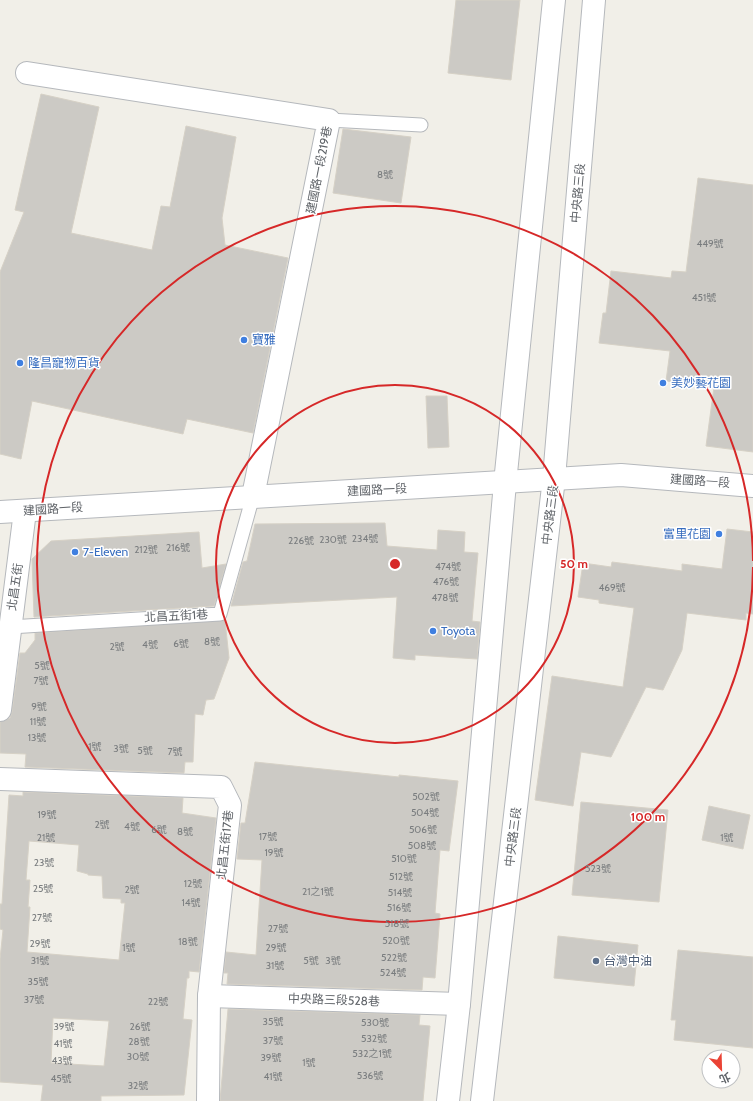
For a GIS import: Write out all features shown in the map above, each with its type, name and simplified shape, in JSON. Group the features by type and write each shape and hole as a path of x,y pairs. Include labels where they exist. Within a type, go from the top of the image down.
{"street":[{"path":"448,1101 459,1004 505,483 554,0"},
{"name":"中央路三段","path":"482,1101 554,478 594,0"},
{"name":"建國路一段219巷","path":"27,73 329,120 253,496"},
{"name":"建國路一段","path":"0,512 621,475 753,486"},
{"name":"北昌五街","path":"0,710 26,511"},
{"name":"北昌五街17巷","path":"0,779 221,787 230,805 209,996 208,1101"},
{"name":"中央路三段528巷","path":"209,996 459,1004"}],"lane":[{"path":"329,120 421,125"},
{"name":"北昌五街1巷","path":"10,626 220,614 253,496"}],"building":[{"path":"456,0 520,0 511,80 448,73"},
{"path":"41,94 99,107 71,233 152,250 161,206 170,207 186,126 236,137 222,218 225,245 288,258 253,433 187,419 183,434 32,401 21,459 0,454 0,272 24,212 15,210"},
{"path":"343,129 411,137 401,203 333,193"},
{"path":"698,178 753,185 753,452 706,446 714,387 666,381 670,351 599,343 603,313 606,313 611,271 671,278 672,271 686,272"},
{"path":"426,396 447,396 449,447 428,448"},
{"path":"385,523 387,546 437,550 438,530 465,532 464,552 478,553 472,621 480,622 477,659 415,655 415,660 393,658 397,597 231,606 243,562 247,561 255,524"},
{"path":"727,529 753,532 753,614 746,613 746,620 687,613 682,650 663,690 646,687 611,757 581,752 573,806 535,800 552,676 623,687 634,608 599,603 599,600 578,597 583,563 611,567 612,562 682,571 682,564 722,569"},
{"path":"199,532 202,568 226,564 214,606 34,617 32,559 51,541"},
{"path":"225,620 229,658 214,699 206,700 203,715 195,714 193,762 185,762 184,773 25,767 26,754 0,753 0,722 10,718 12,712 20,653 25,653 35,640 35,633"},
{"path":"255,762 399,777 399,775 458,781 449,851 440,850 435,913 440,914 435,978 423,977 422,990 227,984 228,973 224,973 226,952 256,955 262,860 237,859 241,823 245,823"},
{"path":"23,792 183,798 182,813 216,818 199,972 189,971 189,978 187,978 183,1019 192,1020 184,1095 101,1096 101,1101 41,1101 43,1085 0,1082 0,959 3,930 0,929 0,904 2,904 9,795 23,796","holes":["29,841 79,845 77,871 88,875 102,876 103,898 121,899 121,903 125,903 119,960 27,952 30,880 26,880","53,1018 109,1021 104,1066 51,1063"]},
{"path":"581,802 668,810 659,902 572,895"},
{"path":"709,806 750,815 743,849 702,840"},
{"name":"台灣中油","path":"558,936 638,945 634,986 554,978"},
{"path":"678,950 753,957 753,1048 674,1040 676,1020 671,1020"},
{"path":"228,1009 420,1015 419,1025 430,1026 423,1101 220,1101"}],"place":[{"name":"寶雅","path":"244,340"},
{"name":"隆昌寵物百貨","path":"20,363"},
{"name":"美妙藝花園","path":"663,383"},
{"name":"富里花園","path":"719,534"},
{"name":"7-Eleven","path":"75,552"},
{"name":"Toyota","path":"433,631"},
{"name":"台灣中油","path":"596,961"}]}
